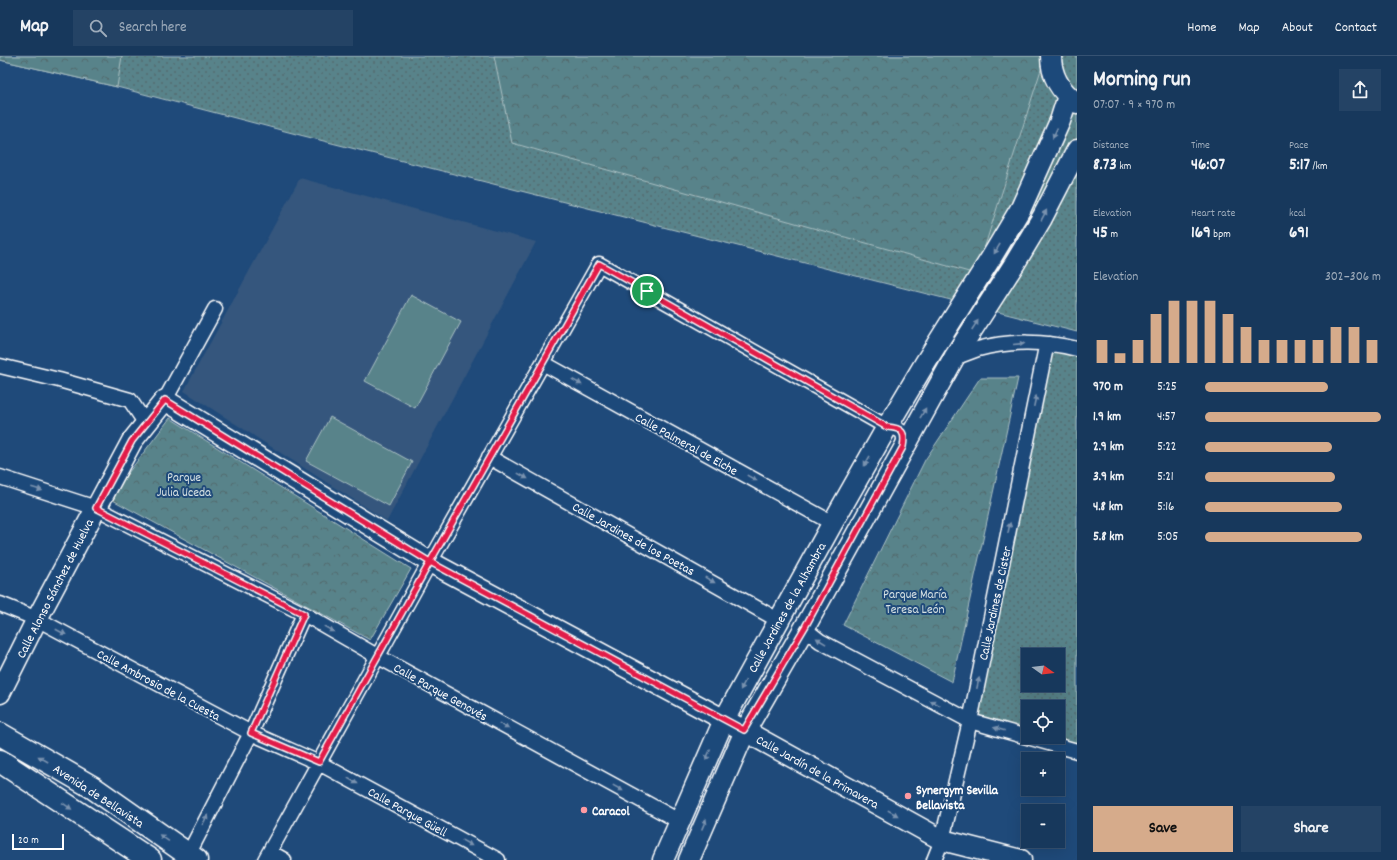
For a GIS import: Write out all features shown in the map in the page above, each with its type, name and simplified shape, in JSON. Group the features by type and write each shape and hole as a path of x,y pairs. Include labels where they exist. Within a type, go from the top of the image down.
{"main road":[{"name":"Avenida de Bellavista","path":"0,734 92,787 192,857"},
{"name":"Avenida de Bellavista","path":"0,761 150,860"}],"street":[{"path":"1049,59 1057,82 1072,100"},
{"name":"Calle Jardines de la Alhambra","path":"663,860 724,720 778,620 887,427 1021,208 1060,121 1072,100"},
{"name":"Calle Jardines de la Alhambra","path":"689,860 744,730 805,627 903,447 954,358 1042,218 1077,150"},
{"path":"284,860 267,856 377,656 599,264 887,427 895,428 904,433 905,438 903,447"},
{"path":"165,400 216,310"},
{"path":"954,358 979,349 1026,343 1050,344 1077,349"},
{"name":"Calle Jardines de Cister","path":"934,860 942,840 970,721 1045,352 1050,344"},
{"name":"Calle Palmeral de Elche","path":"543,363 832,524"},
{"path":"0,366 59,380 130,400 146,424"},
{"name":"Calle Alonso Sánchez de Huelva","path":"0,693 37,619 132,441 165,400"},
{"name":"Calle Jardín de la Primavera","path":"165,400 430,562 744,730 942,840 1021,860"},
{"name":"Calle Jardines de los Poetas","path":"489,457 778,620"},
{"name":"Calle Parque Genovés","path":"0,477 96,508 304,614 377,656 679,821"},
{"name":"Calle Ambrosio de la Cuesta","path":"0,604 37,619 251,733 319,762"},
{"path":"192,857 251,733 304,614"},
{"path":"805,627 820,641 970,721 1077,751"},
{"name":"Calle Parque Güell","path":"319,762 498,860"}],"shaded area":[{"path":"300,178 536,242 387,521 184,391"}],"green space":[{"path":"0,56 1077,56 1077,332 300,135 117,87 0,60"},
{"path":"0,56 122,56 117,87 0,60"},
{"path":"494,56 1045,57 976,274 512,143"},
{"path":"411,295 461,322 415,408 365,381"},
{"path":"1050,344 1077,350 1077,751 1052,744 1065,744 1065,700 1021,700 1021,735 970,721"},
{"name":"Parque María Teresa León","path":"980,378 1018,378 952,682 843,625 925,460"},
{"path":"330,417 412,462 389,506 306,461"},
{"name":"Parque Julia Uceda","path":"170,418 411,569 370,640 109,498"}],"place":[{"name":"Synergym Sevilla Bellavista","path":"908,796"},
{"name":"Caracol","path":"584,810"}],"route":[{"path":"647,291 599,264 430,562 165,400 132,441 96,508 304,614 251,733 319,762 430,562 744,730 805,627 903,447 905,438 904,433 895,428 887,427 647,291"}]}
